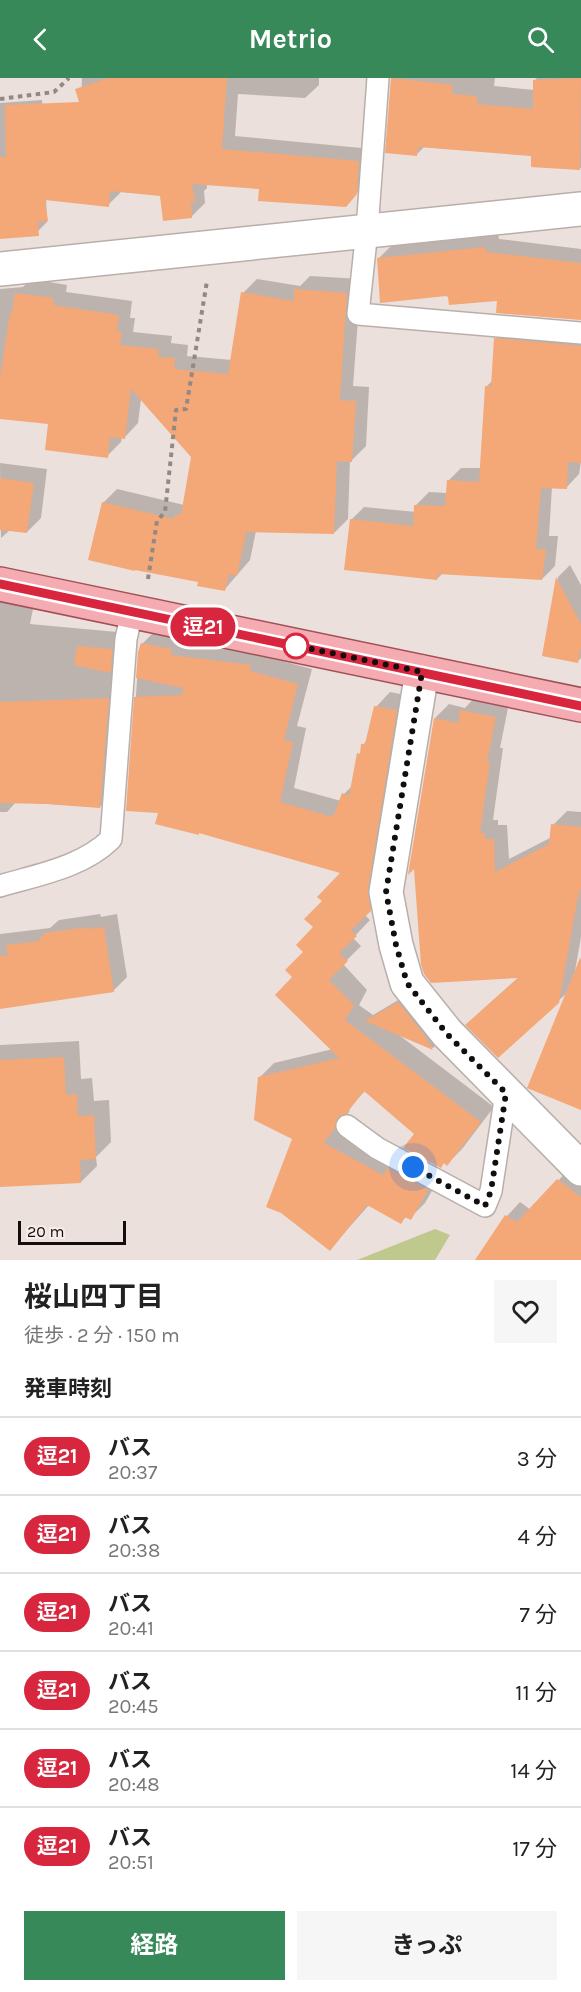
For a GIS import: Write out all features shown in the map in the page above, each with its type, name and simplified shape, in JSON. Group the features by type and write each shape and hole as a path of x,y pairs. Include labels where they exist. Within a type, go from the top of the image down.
{"main road":[{"path":"0,584 581,705"}],"street":[{"path":"0,269 581,209"},
{"path":"422,672 386,892 396,945 407,983 447,1034 581,1169"}],"lane":[{"path":"378,78 367,230 358,314 581,333"},
{"path":"0,886 67,866 100,850 111,839 126,639 132,612"},
{"path":"347,1126 377,1148 485,1206 491,1191 506,1093"}],"path":[{"path":"0,99 54,92 69,78"},
{"path":"147,582 157,521 165,512 176,410 186,410 212,248"}],"green space":[{"path":"435,1229 450,1235 435,1260 357,1260"}],"building":[{"path":"109,78 227,78 222,149 359,161 357,194 346,207 258,201 259,189 192,184 195,202 191,203 192,218 163,221 160,196 110,191 109,207 45,200 48,221 38,222 39,236 0,239 0,157 6,157 5,105 79,102 75,89"},
{"path":"391,78 453,85 452,94 477,96 477,104 533,109 533,80 581,78 580,170 531,167 531,156 418,147 417,156 385,153"},
{"path":"486,247 486,252 581,263 581,320 496,313 497,301 449,305 446,296 380,303 377,258"},
{"path":"294,289 347,293 340,400 356,401 352,462 337,461 334,534 246,532 237,576 229,574 225,591 197,586 198,582 88,560 102,502 174,519 175,514 181,515 191,457 131,389 125,439 110,437 108,458 45,450 48,424 0,419 0,378 15,293 54,298 53,305 119,315 117,331 122,332 120,345 159,349 158,357 175,358 174,369 228,374 241,292 294,301"},
{"path":"494,338 581,346 581,463 568,462 567,489 541,488 536,549 546,549 542,580 438,574 437,580 344,570 350,519 413,526 414,505 445,506 447,480 479,482 485,386 491,386"},
{"path":"0,478 34,483 27,533 0,530"},
{"path":"556,577 581,624 578,663 542,656"},
{"path":"141,643 172,649 171,655 251,665 250,671 298,684 284,740 293,742 280,802 333,817 342,793 349,796 357,753 360,754 361,744 365,744 374,706 397,710 368,889 371,911 351,930 357,936 339,953 348,961 329,980 354,1005 345,1020 481,1122 447,1166 444,1163 441,1168 403,1148 414,1134 364,1091 346,1114 337,1118 335,1128 324,1143 383,1175 388,1168 428,1190 411,1220 405,1217 401,1224 367,1205 330,1251 281,1213 266,1207 292,1139 254,1120 258,1077 339,1058 275,995 292,977 285,970 303,952 296,945 313,927 304,919 322,901 317,897 340,873 199,833 199,835 155,824 158,813 126,811 134,697 182,695 183,688 136,678"},
{"path":"77,646 112,649 111,673 74,665"},
{"path":"109,698 100,808 0,803 0,702"},
{"path":"460,710 496,717 487,762 490,762 480,833 485,833 485,839 494,839 495,872 549,844 551,824 581,827 581,888 559,1003 498,1058 465,1025 518,978 431,983 421,965 414,869 408,875 434,718 458,723"},
{"path":"87,927 88,929 104,927 114,992 0,1009 0,956 8,955 6,945 40,941 39,937 44,936 44,933"},
{"path":"581,959 581,1110 527,1088"},
{"path":"398,1002 423,1033 433,1050 365,1021"},
{"path":"64,1057 66,1095 77,1094 78,1116 94,1115 96,1159 80,1160 81,1183 0,1187 0,1060"},
{"path":"557,1179 581,1197 581,1260 475,1260 505,1215 517,1222"}],"bus line":[{"name":"逗21","path":"0,584 581,706"}],"route":[{"path":"296,646 288,644 422,672 386,892 396,945 407,983 447,1034 506,1093 491,1191 485,1206 413,1167"}]}
